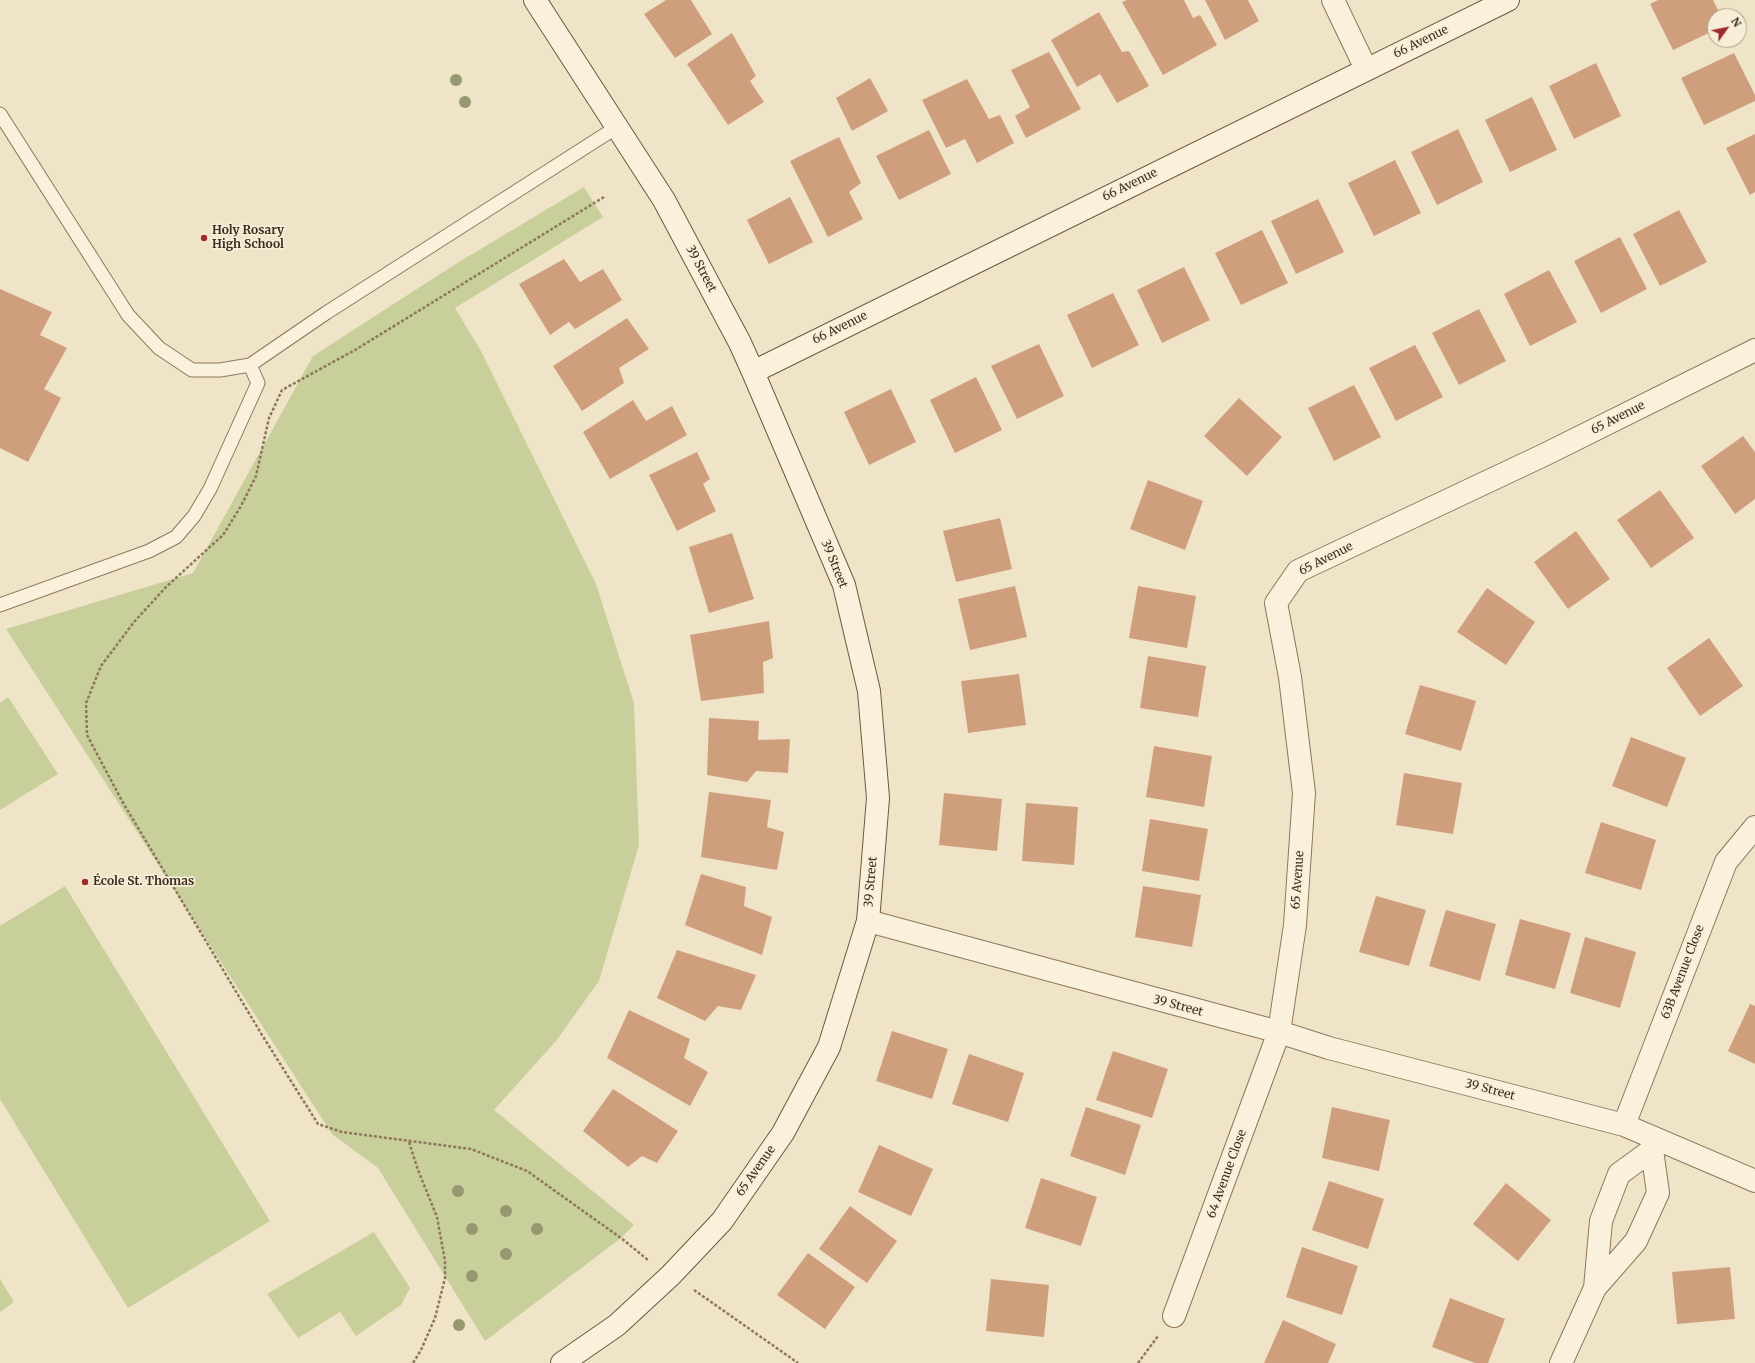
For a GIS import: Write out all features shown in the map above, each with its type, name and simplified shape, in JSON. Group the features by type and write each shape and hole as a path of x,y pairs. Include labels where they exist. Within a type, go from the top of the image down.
{"street":[{"name":"39 Street","path":"535,0 664,200 740,343 844,585 869,691 878,798 868,921 1279,1032 1329,1048 1624,1125 1654,1144 1755,1181"},
{"path":"1333,0 1366,69"},
{"name":"66 Avenue","path":"753,372 1508,0"},
{"name":"65 Avenue","path":"1279,1032 1295,925 1304,793 1290,677 1276,603 1298,571 1546,454 1755,350"},
{"name":"63B Avenue Close","path":"1624,1125 1726,862 1755,828"},
{"name":"65 Avenue","path":"562,1363 617,1325 671,1275 722,1221 783,1132 829,1047 868,921"},
{"name":"64 Avenue Close","path":"1174,1316 1279,1032"},
{"path":"1595,1288 1601,1221 1619,1174 1654,1144"},
{"path":"1561,1363 1595,1288 1636,1240 1658,1193 1654,1144"}],"lane":[{"path":"0,114 128,315 159,348 192,370 220,370 250,365 326,313 617,127"},
{"path":"0,605 149,551 176,537 194,516 210,489 258,383 250,365"}],"path":[{"path":"604,197 375,338 282,390 269,418 256,476 223,535 166,587 134,622 101,666 86,703 87,735 122,801 262,1036 318,1124 342,1132 471,1149 527,1171 621,1238 644,1257"},
{"path":"409,1142 418,1170 437,1217 445,1261 445,1278 435,1318 421,1350 413,1363"},
{"path":"697,1291 798,1363"},
{"path":"1138,1363 1174,1316"}],"green space":[{"path":"584,187 603,217 455,308 481,351 596,584 634,703 639,845 599,981 556,1041 494,1110 634,1225 621,1238 485,1341 378,1168 332,1134 6,629 193,573 313,356 454,265"},
{"path":"8,697 58,774 0,810 0,703"},
{"path":"65,886 270,1221 128,1308 0,1099 0,926"},
{"path":"374,1232 410,1288 401,1305 356,1336 340,1312 298,1338 267,1294"},
{"path":"0,1279 14,1302 0,1312"}],"building":[{"path":"666,0 691,0 712,34 675,58 644,14"},
{"path":"1127,0 1184,0 1193,18 1200,15 1217,45 1163,75 1122,2"},
{"path":"1205,0 1248,0 1259,21 1225,40"},
{"path":"1658,0 1713,0 1717,8 1707,8 1707,34 1673,50 1650,4"},
{"path":"1099,12 1122,52 1129,51 1149,86 1117,103 1100,74 1077,87 1051,40"},
{"path":"732,33 756,76 750,81 764,102 728,125 687,64"},
{"path":"1049,52 1081,109 1026,138 1015,116 1030,107 1011,70"},
{"path":"1734,53 1755,95 1755,101 1704,125 1681,78"},
{"path":"1596,63 1621,116 1574,139 1549,86"},
{"path":"870,78 888,111 852,131 836,98"},
{"path":"967,79 989,119 1000,115 1014,143 977,163 965,139 946,148 922,100"},
{"path":"1532,97 1557,150 1510,172 1485,120"},
{"path":"1458,129 1483,182 1437,205 1411,152"},
{"path":"929,130 951,174 899,200 876,156"},
{"path":"1755,134 1755,192 1750,195 1726,148"},
{"path":"839,137 861,183 849,192 863,219 828,237 790,161"},
{"path":"1395,160 1421,213 1374,236 1348,183"},
{"path":"790,197 813,242 769,264 747,220"},
{"path":"1318,199 1344,252 1296,274 1271,221"},
{"path":"1679,210 1707,262 1660,286 1633,234"},
{"path":"1262,230 1288,283 1241,305 1215,253"},
{"path":"1620,237 1647,289 1601,313 1574,261"},
{"path":"564,259 580,282 603,269 622,300 575,329 569,322 550,335 519,284"},
{"path":"1184,267 1210,320 1162,343 1137,290"},
{"path":"1549,270 1577,322 1530,346 1504,294"},
{"path":"0,289 52,312 40,335 67,348 44,389 61,398 28,462 0,448"},
{"path":"1113,293 1139,345 1092,368 1067,315"},
{"path":"1479,309 1506,361 1459,385 1432,333"},
{"path":"627,318 649,349 619,368 624,383 582,411 553,366"},
{"path":"1039,344 1064,396 1017,419 991,366"},
{"path":"1415,345 1443,397 1396,421 1369,368"},
{"path":"976,377 1002,430 955,453 930,400"},
{"path":"1354,385 1381,437 1334,461 1308,408"},
{"path":"891,389 916,442 869,465 844,412"},
{"path":"1239,398 1282,437 1247,476 1204,436"},
{"path":"633,400 646,421 672,406 687,435 610,479 583,432"},
{"path":"1743,436 1755,452 1755,499 1735,514 1701,466"},
{"path":"697,452 710,479 703,484 716,511 677,531 649,475"},
{"path":"1148,480 1203,501 1185,550 1130,529"},
{"path":"1660,490 1694,538 1651,568 1617,520"},
{"path":"1000,518 1012,569 956,582 943,531"},
{"path":"1576,531 1610,579 1568,609 1534,562"},
{"path":"732,533 754,599 709,613 689,547"},
{"path":"1015,586 1027,637 970,650 958,599"},
{"path":"1138,586 1196,596 1187,648 1129,638"},
{"path":"1487,588 1535,622 1506,665 1457,632"},
{"path":"769,621 773,658 763,662 764,693 701,701 690,635"},
{"path":"1709,638 1743,686 1700,716 1667,668"},
{"path":"1148,656 1206,666 1198,717 1140,708"},
{"path":"1019,674 1026,725 968,733 961,681"},
{"path":"1420,685 1476,701 1461,751 1405,734"},
{"path":"709,718 759,721 758,740 790,739 788,773 756,771 747,782 707,775"},
{"path":"1631,737 1686,758 1667,807 1612,786"},
{"path":"1154,746 1212,756 1204,807 1146,797"},
{"path":"1404,773 1462,783 1453,834 1396,825"},
{"path":"709,792 771,800 767,827 784,832 777,870 701,857"},
{"path":"944,793 1002,799 997,851 939,845"},
{"path":"1026,803 1078,807 1074,865 1022,861"},
{"path":"1150,819 1208,829 1199,881 1142,871"},
{"path":"1601,822 1656,840 1641,890 1585,873"},
{"path":"701,874 746,887 744,906 772,917 762,955 685,925"},
{"path":"1143,886 1201,895 1192,947 1135,937"},
{"path":"1376,896 1426,910 1409,966 1359,952"},
{"path":"1446,910 1496,924 1480,981 1429,966"},
{"path":"1520,919 1571,933 1555,989 1505,975"},
{"path":"1585,937 1636,952 1620,1008 1570,993"},
{"path":"677,950 756,975 741,1010 718,1006 705,1021 657,998"},
{"path":"1750,1004 1755,1006 1755,1064 1728,1051"},
{"path":"629,1010 690,1039 684,1058 708,1072 690,1106 607,1058"},
{"path":"892,1031 948,1049 932,1099 876,1081"},
{"path":"1113,1051 1168,1069 1152,1118 1096,1100"},
{"path":"969,1054 1024,1073 1008,1122 952,1104"},
{"path":"613,1089 678,1131 657,1163 642,1156 628,1167 583,1131"},
{"path":"1086,1107 1141,1125 1125,1175 1070,1156"},
{"path":"1332,1107 1390,1120 1379,1171 1322,1158"},
{"path":"879,1145 933,1169 911,1216 858,1192"},
{"path":"1041,1178 1097,1197 1081,1246 1025,1228"},
{"path":"1329,1181 1384,1199 1368,1249 1312,1230"},
{"path":"1506,1183 1551,1220 1518,1261 1473,1224"},
{"path":"850,1206 897,1241 867,1283 819,1249"},
{"path":"1302,1247 1358,1266 1342,1315 1286,1297"},
{"path":"808,1253 855,1287 825,1329 777,1295"},
{"path":"1730,1267 1735,1319 1677,1324 1672,1272"},
{"path":"991,1279 1049,1285 1044,1337 986,1331"},
{"path":"1450,1298 1505,1319 1488,1363 1475,1363 1432,1347"},
{"path":"1283,1320 1336,1344 1328,1363 1264,1363"}],"place":[{"name":"Holy Rosary High School","path":"204,238"},
{"name":"École St. Thomas","path":"85,882"}]}
